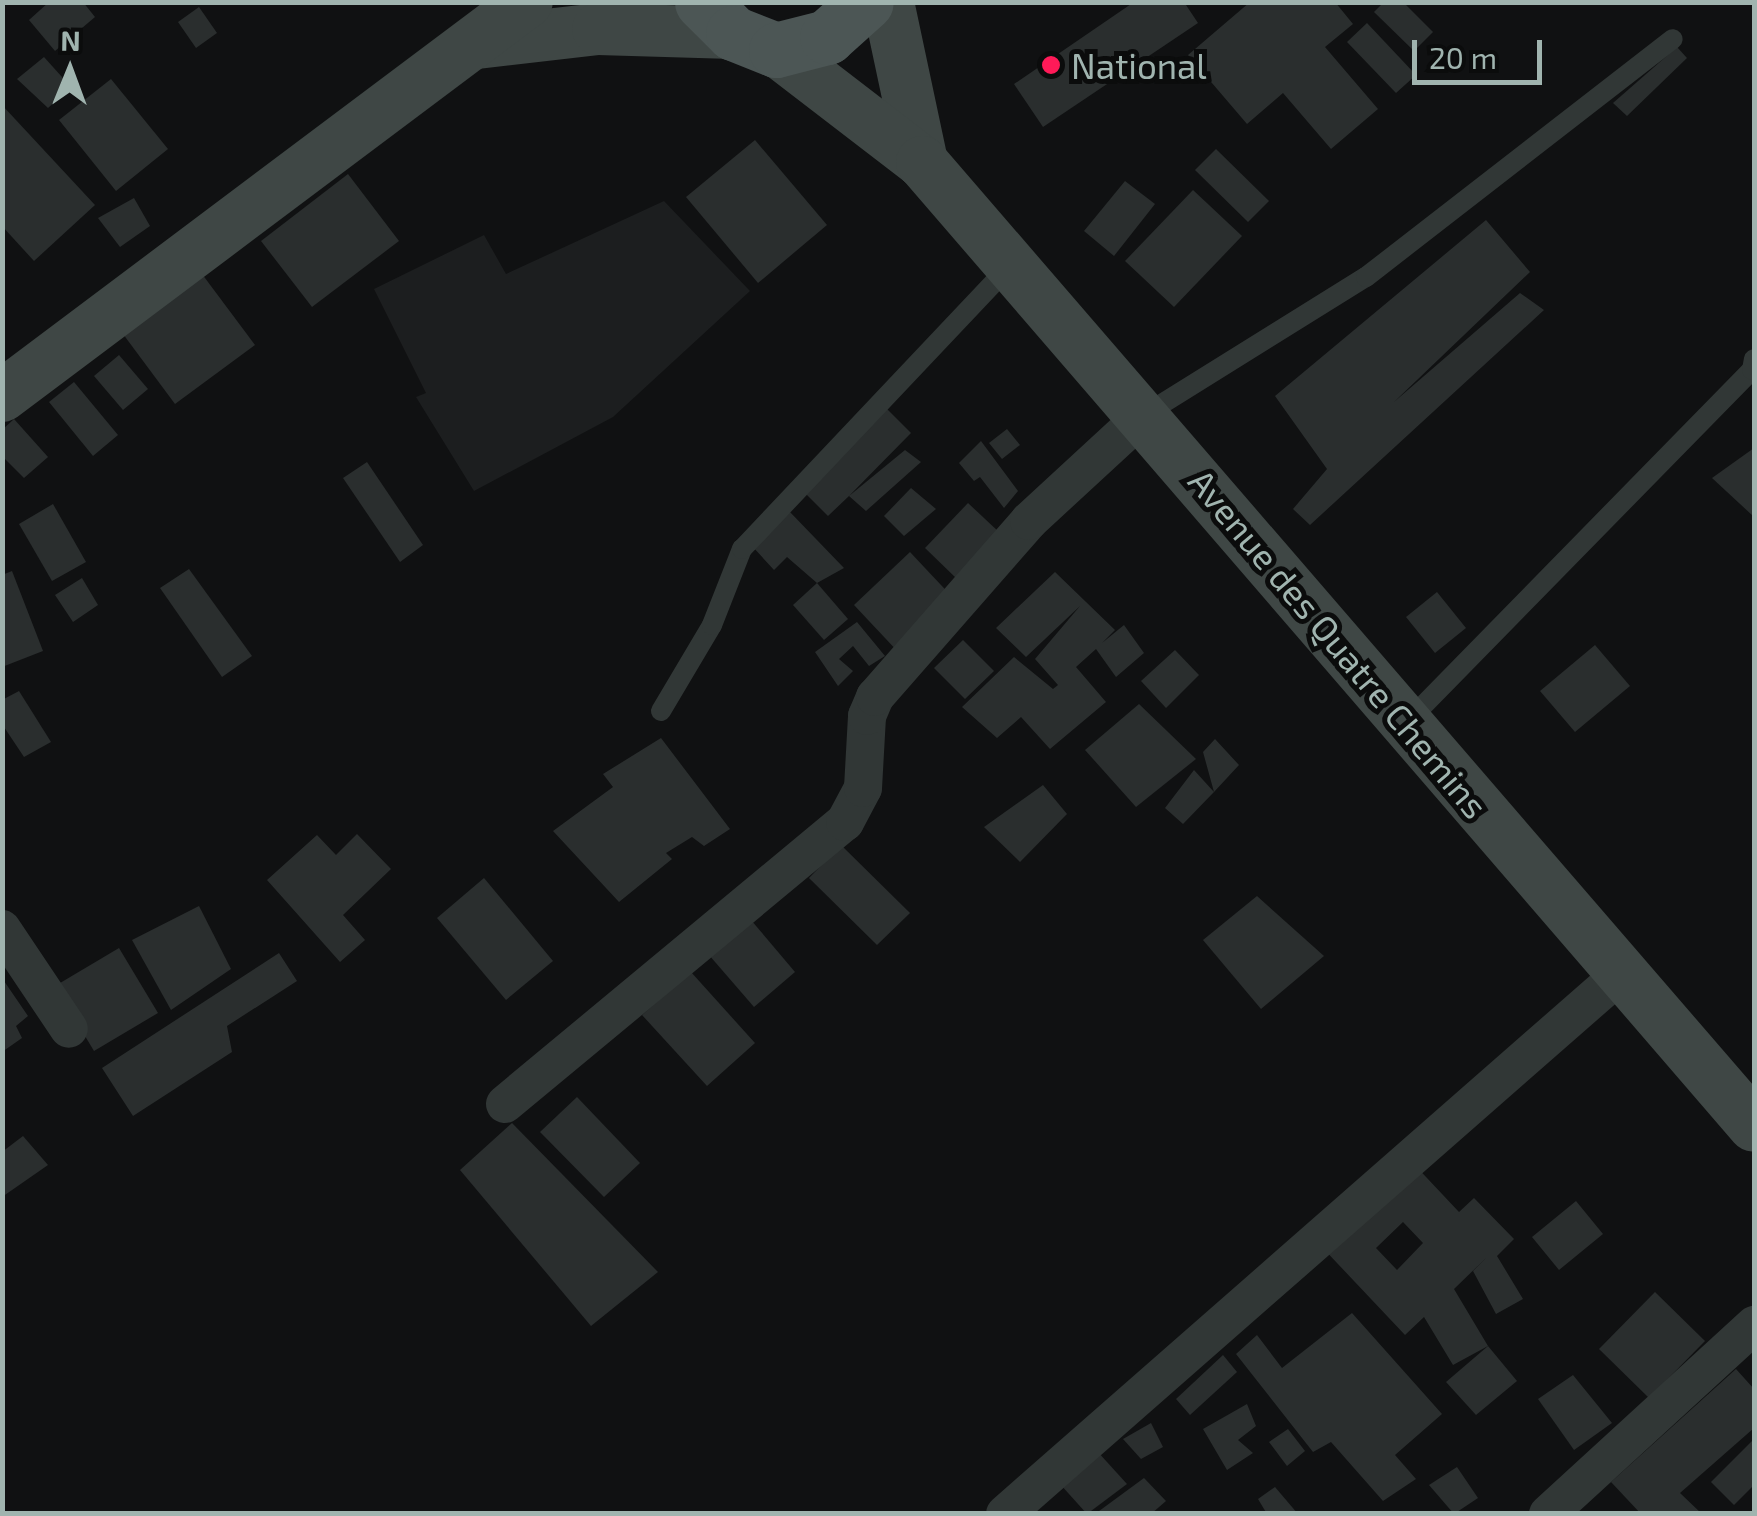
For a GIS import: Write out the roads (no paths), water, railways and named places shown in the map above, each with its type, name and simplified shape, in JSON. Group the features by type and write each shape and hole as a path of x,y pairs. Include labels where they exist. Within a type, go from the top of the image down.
{"main road":[{"path":"2,396 527,2"},
{"path":"470,44 598,29 737,28 827,37 866,2"},
{"name":"Avenue des Quatre Chemins","path":"888,2 922,162"},
{"name":"Avenue des Quatre Chemins","path":"737,28 922,162 1754,1126"}],"street":[{"path":"506,1104 845,822 864,788 868,716 875,697 1030,521 1144,415"},
{"path":"2,929 69,1028"},
{"path":"1006,1514 1622,973"},
{"path":"1548,1514 1754,1325"}],"lane":[{"path":"1144,415 1366,278 1672,39"},
{"path":"661,711 712,626 742,550 1012,264"},
{"path":"1406,724 1752,370 1754,359"}],"place":[{"name":"National","path":"1051,65"}]}
